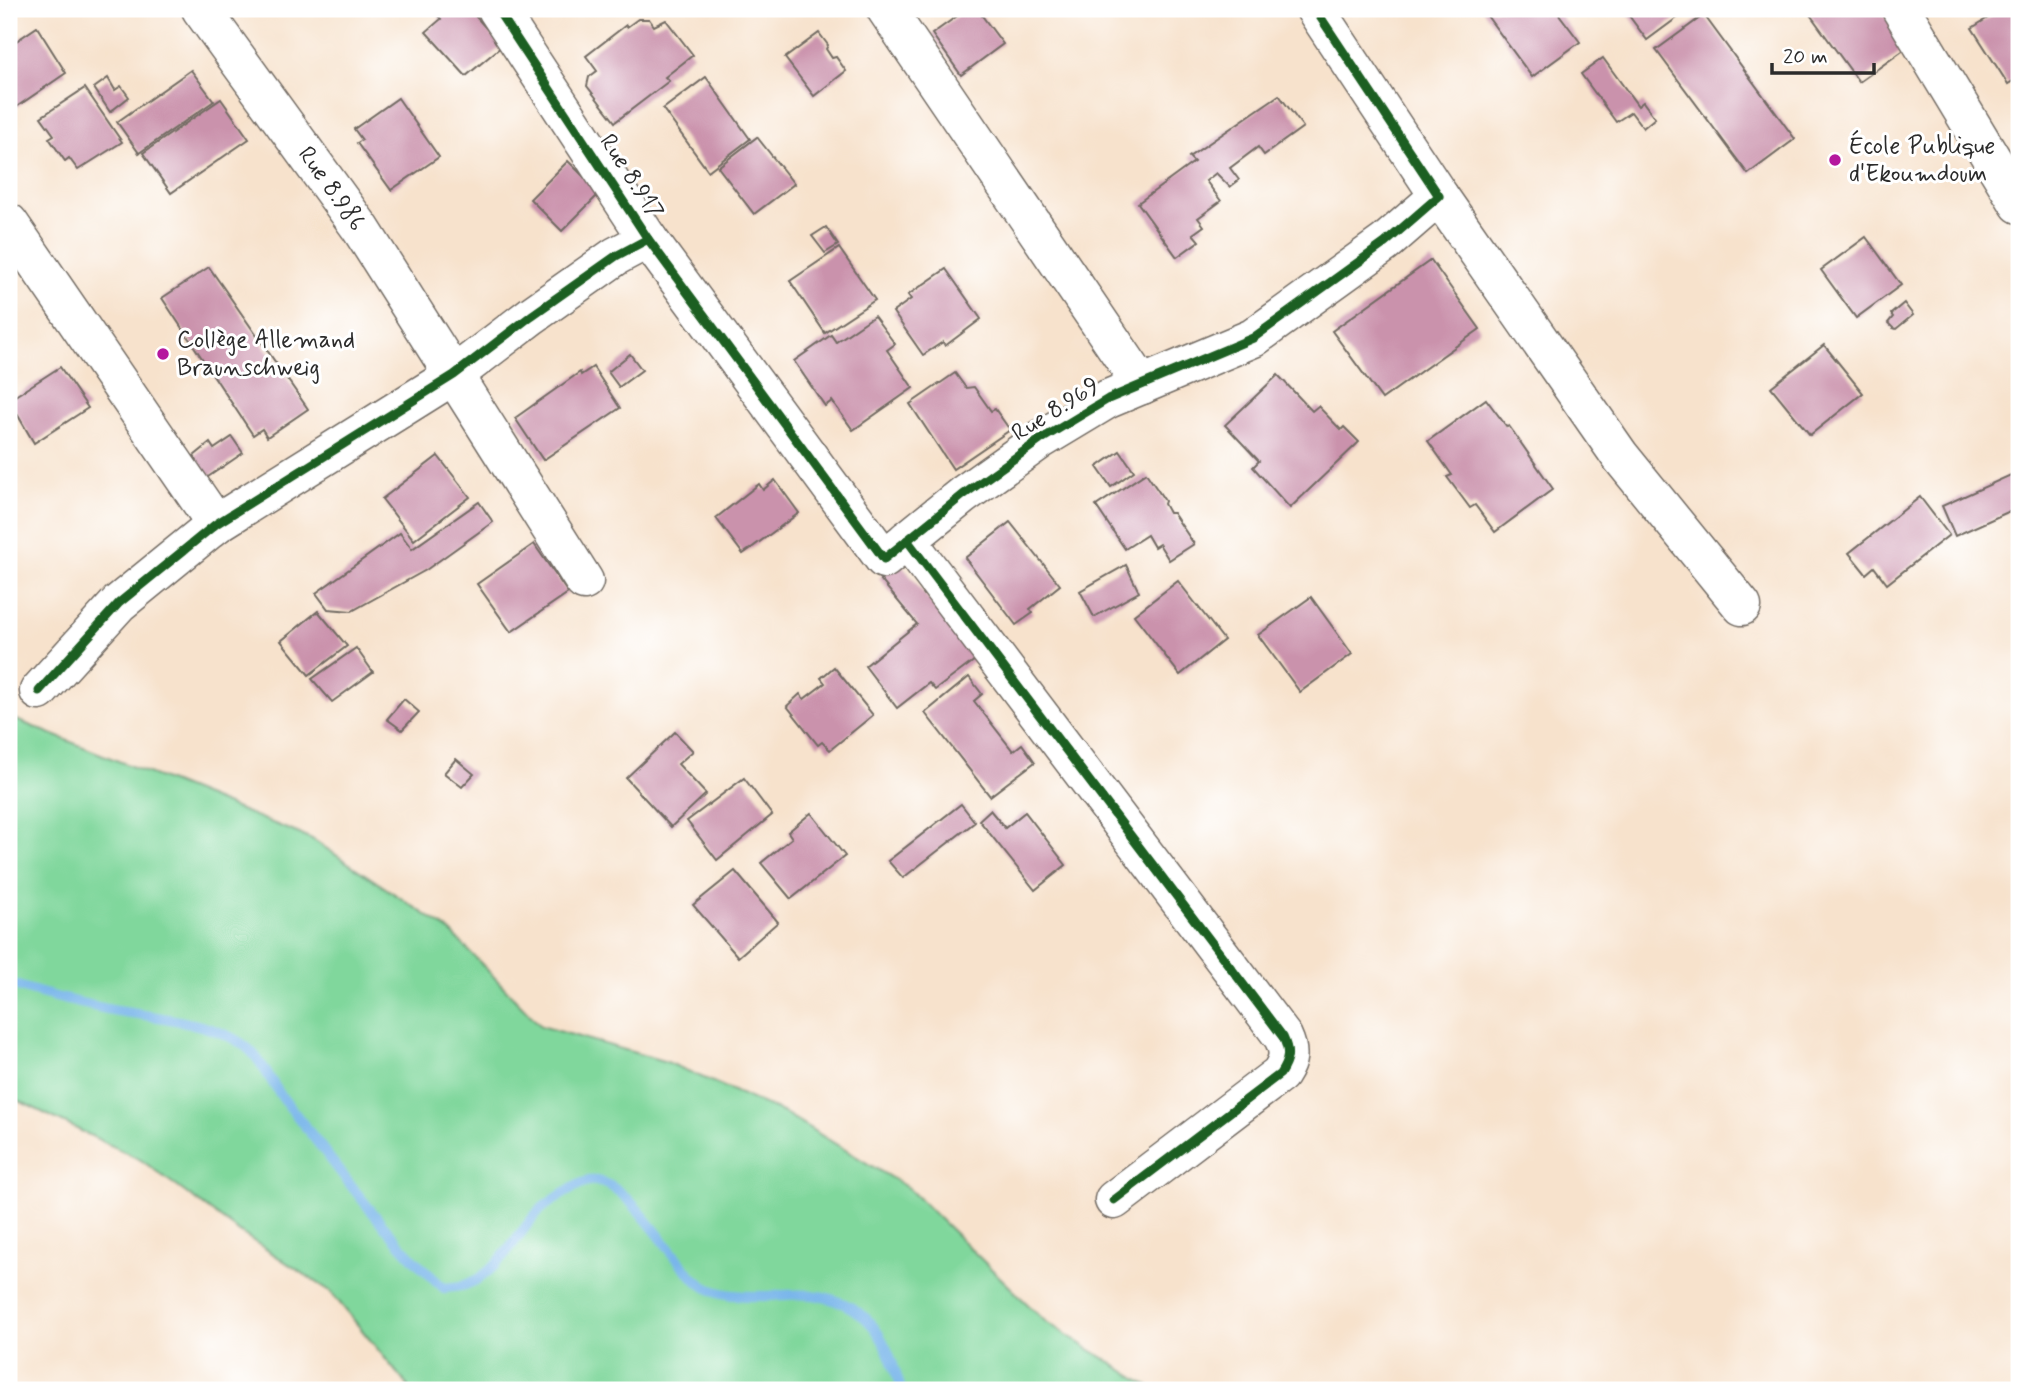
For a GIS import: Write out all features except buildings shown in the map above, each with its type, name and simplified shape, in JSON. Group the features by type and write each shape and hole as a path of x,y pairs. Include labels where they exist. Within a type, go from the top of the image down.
{"street":[{"name":"Rue 8.986","path":"201,9 361,229 584,581"},
{"name":"Rue 8.917","path":"39,691 119,603 216,524 454,374 616,256 648,239 497,9"},
{"path":"886,9 1142,385"},
{"path":"1315,9 1439,196 1620,456 1742,606"},
{"path":"1901,9 2019,204"},
{"name":"Rue 8.969","path":"648,239 884,559 963,495 1040,440 1108,399 1253,338 1385,243 1439,196"},
{"path":"9,223 216,524"},
{"path":"906,540 1275,1026 1289,1049 1287,1062 1280,1074 1114,1200"}],"green space":[{"path":"9,717 312,839 450,931 541,1026 667,1062 786,1114 908,1188 1045,1321 1154,1390 411,1390 330,1291 238,1231 141,1160 9,1096"}],"waterway":[{"path":"9,983 86,1005 199,1025 245,1046 380,1222 444,1288 465,1285 487,1273 536,1214 554,1200 577,1185 589,1181 604,1183 620,1192 635,1206 678,1260 704,1286 724,1294 819,1296 838,1301 853,1309 865,1318 883,1342 901,1390"}],"cycle path":[{"path":"39,691 119,603 216,524 454,375 616,256 648,239 497,9"},
{"path":"648,239 884,559 963,495 1040,440 1108,399 1253,338 1385,243 1439,196 1315,9"},
{"path":"907,540 1285,1042 1288,1056 1280,1074 1114,1200"}],"place":[{"name":"École Publique d'Ekoumdoum","path":"1835,160"},
{"name":"Collège Allemand Braunschweig","path":"163,354"}]}
